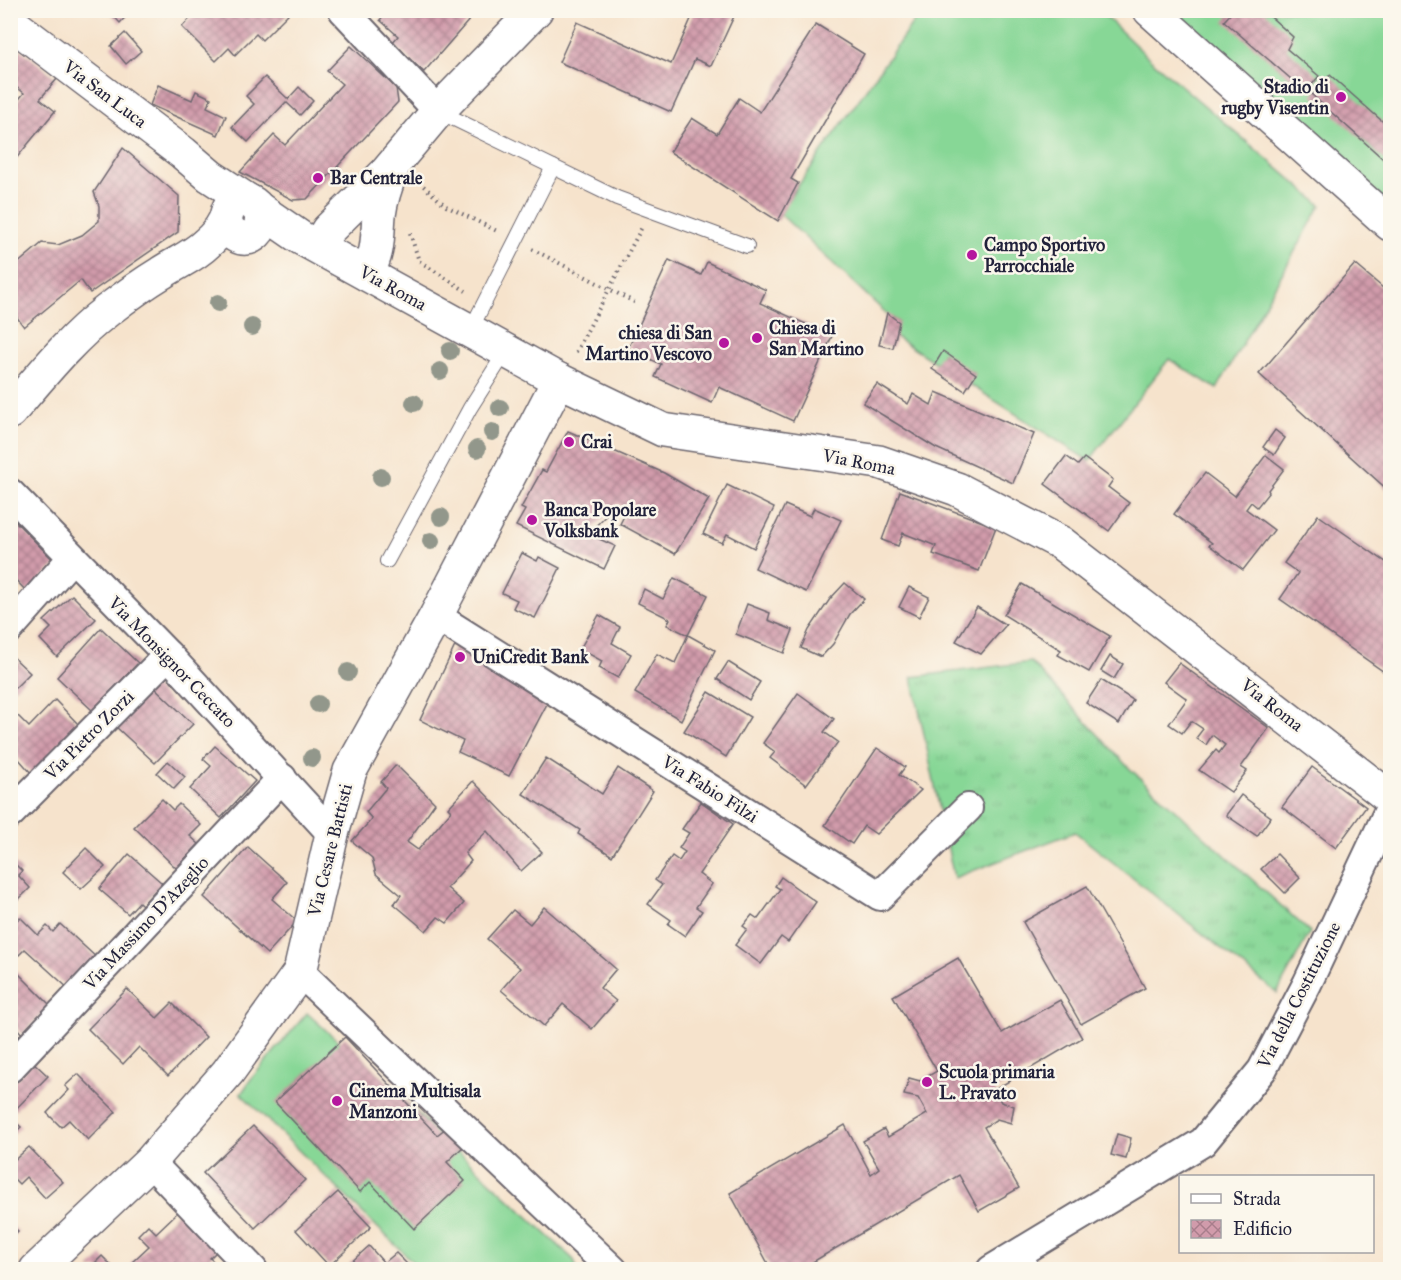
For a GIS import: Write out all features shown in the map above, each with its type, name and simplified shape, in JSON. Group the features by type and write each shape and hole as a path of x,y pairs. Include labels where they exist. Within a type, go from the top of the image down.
{"street":[{"path":"343,10 438,111"},
{"path":"367,274 377,252 381,201 406,171 438,111 536,10"},
{"path":"1150,10 1390,224"},
{"name":"Via San Luca","path":"10,22 183,153 199,167 243,220"},
{"path":"313,244 406,171"},
{"path":"10,412 90,325 160,273 243,220"},
{"name":"Via Roma","path":"243,220 313,244 367,274 477,317 506,351 559,380 663,430 879,462 957,489 1061,543 1390,798"},
{"name":"Via Cesare Battisti","path":"36,1269 150,1162 228,1072 300,972 332,834 350,771 436,616 559,380"},
{"name":"Via Monsignor Ceccato","path":"10,493 168,656 332,834"},
{"path":"10,628 72,558"},
{"name":"Via Fabio Filzi","path":"436,616 880,896 968,808"},
{"name":"Via Pietro Zorzi","path":"10,814 168,656"},
{"name":"Via Massimo D'Azeglio","path":"10,1068 282,778"},
{"name":"Via della Costituzione","path":"991,1269 1028,1260 1203,1142 1262,1070 1307,984 1390,808"},
{"path":"300,972 613,1269"},
{"path":"150,1162 253,1269"}],"lane":[{"path":"438,111 617,198 747,246"},
{"path":"477,317 553,167"},
{"path":"387,561 470,408 506,351"}],"path":[{"path":"406,171 414,190"},
{"path":"576,352 651,210"},
{"path":"410,232 419,261 477,317"},
{"path":"566,347 586,358"}],"green space":[{"path":"922,10 1100,11 1150,59 1321,205 1217,389 1169,359 1089,461 883,329 889,316 779,213"},
{"name":"Stadio di rugby Visentin","path":"1161,11 1390,11 1390,210"},
{"path":"1031,662 1128,767 1310,932 1277,993 1075,832 954,878 912,677"},
{"path":"307,1013 574,1260 577,1269 420,1269 241,1094"}],"building":[{"path":"108,10 132,10 120,23"},
{"path":"198,10 285,10 288,14 262,40 256,34 235,55 229,48 216,61 182,27"},
{"path":"388,10 460,10 470,19 424,72 392,43 398,36 380,20"},
{"path":"695,10 727,10 735,14 711,66 695,59 671,112 559,62 577,22 671,64"},
{"path":"941,10 956,10 947,18"},
{"path":"1234,10 1263,10 1293,37 1287,49 1319,76 1306,92 1224,21"},
{"path":"816,24 864,54 791,179 798,183 778,221 670,152 692,118 717,134 739,98 760,112"},
{"path":"125,33 141,51 126,64 111,46"},
{"path":"15,45 57,79 40,99 55,111 10,166 10,110 24,93 10,82 10,50"},
{"path":"351,46 396,88 398,102 307,199 293,200 240,172 274,135 285,145 342,84 327,71"},
{"path":"1330,75 1390,128 1390,165 1312,95"},
{"path":"265,77 288,99 299,87 313,101 300,115 286,102 248,142 232,127 254,104 246,96"},
{"path":"158,85 192,100 196,91 211,98 207,107 226,116 218,135 150,105"},
{"path":"123,148 179,196 178,232 90,293 81,280 24,327 10,308 10,270 42,243 58,245 82,235 99,221 99,206 94,192"},
{"name":"Chiesa di San Martino","path":"669,260 701,275 707,262 766,290 760,303 832,336 793,421 719,387 712,403 655,377 661,364 628,349"},
{"path":"1355,264 1390,294 1390,492 1259,374"},
{"path":"887,313 899,322 893,348 879,345"},
{"path":"943,351 976,374 965,391 932,369"},
{"path":"877,384 908,404 913,394 931,405 936,392 1034,434 1013,483 936,448 863,403"},
{"path":"1275,430 1285,438 1274,455 1263,447"},
{"path":"568,431 664,473 709,499 675,554 620,524 628,508 617,504 588,534 615,546 604,569 516,526 525,510 521,508 542,470 546,472"},
{"path":"1266,455 1284,469 1257,507 1251,502 1246,509 1274,530 1243,570 1209,545 1212,543 1174,514 1205,473 1235,496"},
{"path":"1066,456 1078,465 1084,458 1113,480 1108,487 1129,503 1109,531 1045,484"},
{"path":"727,485 774,508 754,548 727,534 722,543 703,534"},
{"path":"900,491 996,527 979,571 933,554 936,546 903,533 898,546 882,540"},
{"path":"785,505 810,516 814,508 841,520 806,592 755,568"},
{"path":"1318,515 1390,565 1390,676 1280,599 1298,573 1284,563"},
{"path":"10,516 57,564 27,592 10,574"},
{"path":"522,553 537,561 539,557 560,568 535,618 513,608 517,600 502,593"},
{"path":"674,578 708,595 688,635 667,625 670,619 638,603 644,589 663,599"},
{"path":"845,583 864,599 850,614 833,644 821,657 801,648 809,630 830,599"},
{"path":"1022,584 1110,636 1089,672 1058,655 1061,650 1004,615"},
{"path":"909,587 929,597 919,617 899,607"},
{"path":"72,595 96,619 57,657 40,639 51,628 44,621"},
{"path":"747,604 770,613 768,620 793,630 784,653 736,634"},
{"path":"977,607 1006,625 981,654 956,641"},
{"path":"599,615 620,627 612,643 631,654 618,678 599,668 602,661 580,649"},
{"path":"101,628 138,663 93,711 57,677"},
{"path":"688,635 715,650 681,720 635,693 657,654 675,663"},
{"path":"456,644 549,700 509,776 458,752 463,741 420,720"},
{"path":"10,654 30,673 15,688 10,683"},
{"path":"1110,656 1123,664 1114,679 1101,671"},
{"path":"728,662 760,682 749,700 717,679"},
{"path":"1179,663 1269,728 1241,767 1247,771 1231,792 1199,770 1216,750 1219,753 1225,745 1212,735 1206,745 1196,738 1203,729 1191,721 1182,733 1169,724 1187,699 1164,682"},
{"path":"1101,680 1133,700 1119,724 1086,703"},
{"path":"153,686 193,724 155,763 115,726"},
{"path":"709,692 750,717 726,757 684,731"},
{"path":"798,693 834,719 824,732 838,742 806,785 770,758 775,752 763,743"},
{"path":"55,700 78,724 51,752 53,755 32,774 10,749 10,714 13,711 29,727"},
{"path":"215,746 255,781 221,818 190,789 211,766 203,759"},
{"path":"877,748 905,767 899,775 921,790 876,834 864,826 852,844 825,825"},
{"path":"546,758 602,794 618,768 653,791 612,856 578,834 580,830 523,794"},
{"path":"168,761 185,777 174,789 157,773"},
{"path":"396,765 435,803 407,842 418,850 451,811 448,808 473,781 542,852 521,871 487,831 465,853 471,861 447,888 464,903 447,923 438,917 426,931 394,904 401,895 376,874 372,858 352,841 372,819 366,812 386,788 381,782"},
{"path":"1312,767 1366,807 1336,848 1282,807"},
{"path":"1241,795 1271,817 1257,836 1226,815"},
{"path":"162,799 173,810 179,804 201,825 190,836 199,844 176,868 134,827"},
{"path":"701,802 733,824 699,874 712,884 696,907 702,911 685,936 668,924 671,920 648,904 662,885 655,880 672,856 679,861 685,852 679,848 689,833 682,829"},
{"path":"248,847 287,882 272,899 297,921 267,954 204,897"},
{"path":"86,848 105,867 81,889 63,872"},
{"path":"129,854 162,883 142,905 139,902 128,914 99,889"},
{"path":"1277,854 1300,878 1285,893 1261,869"},
{"path":"10,859 22,871 18,875 30,888 14,904 10,901"},
{"path":"781,877 816,902 788,942 781,937 761,964 735,945 747,929 743,926 752,915 758,919 780,889 775,886"},
{"path":"1087,886 1145,988 1081,1024 1023,922"},
{"path":"544,907 616,969 600,988 616,1001 592,1029 563,1004 544,1026 501,990 520,968 487,939 513,910 530,924"},
{"path":"20,917 38,935 47,926 53,932 60,924 98,959 69,989 25,949 19,955 10,947 10,928"},
{"path":"958,958 1002,1033 1060,1000 1082,1038 994,1090 1001,1102 1014,1106 1011,1123 997,1119 984,1127 1019,1188 979,1211 959,1175 801,1269 771,1269 730,1193 845,1125 871,1174 879,1168 863,1141 884,1129 888,1137 927,1114 918,1098 904,1095 909,1078 920,1081 937,1071 893,996"},
{"path":"14,969 50,1005 22,1034 10,1020 10,973"},
{"path":"127,989 157,1018 172,1003 206,1037 168,1076 139,1047 123,1064 88,1029"},
{"path":"345,1037 437,1135 446,1128 463,1147 447,1162 465,1181 414,1229 370,1182 360,1192 275,1102"},
{"path":"33,1062 48,1076 10,1115 10,1086"},
{"path":"78,1074 116,1112 88,1140 69,1120 61,1127 47,1113 69,1090 65,1086"},
{"path":"10,1117 21,1127 10,1137"},
{"path":"253,1126 305,1180 255,1228 203,1173"},
{"path":"1117,1134 1131,1138 1126,1159 1111,1155"},
{"path":"29,1147 63,1182 45,1198 26,1177 19,1184 10,1175 10,1164"},
{"path":"338,1192 371,1227 329,1266 296,1230"},
{"path":"179,1211 217,1251 210,1258 221,1269 182,1269 176,1263 169,1269 136,1269 130,1264 149,1246 138,1235 148,1225 156,1233"},
{"path":"10,1224 18,1231 10,1239"},
{"path":"369,1246 384,1263 396,1253 412,1269 354,1269 349,1264"},
{"path":"102,1256 115,1269 89,1269"}],"place":[{"name":"Stadio di rugby Visentin","path":"1341,97"},
{"name":"Bar Centrale","path":"318,178"},
{"name":"Campo Sportivo Parrocchiale","path":"972,255"},
{"name":"Chiesa di San Martino","path":"757,338"},
{"name":"chiesa di San Martino Vescovo","path":"724,343"},
{"name":"Crai","path":"569,442"},
{"name":"Banca Popolare Volksbank","path":"532,520"},
{"name":"UniCredit Bank","path":"460,657"},
{"name":"Scuola primaria L. Pravato","path":"927,1082"},
{"name":"Cinema Multisala Manzoni","path":"337,1101"}]}
